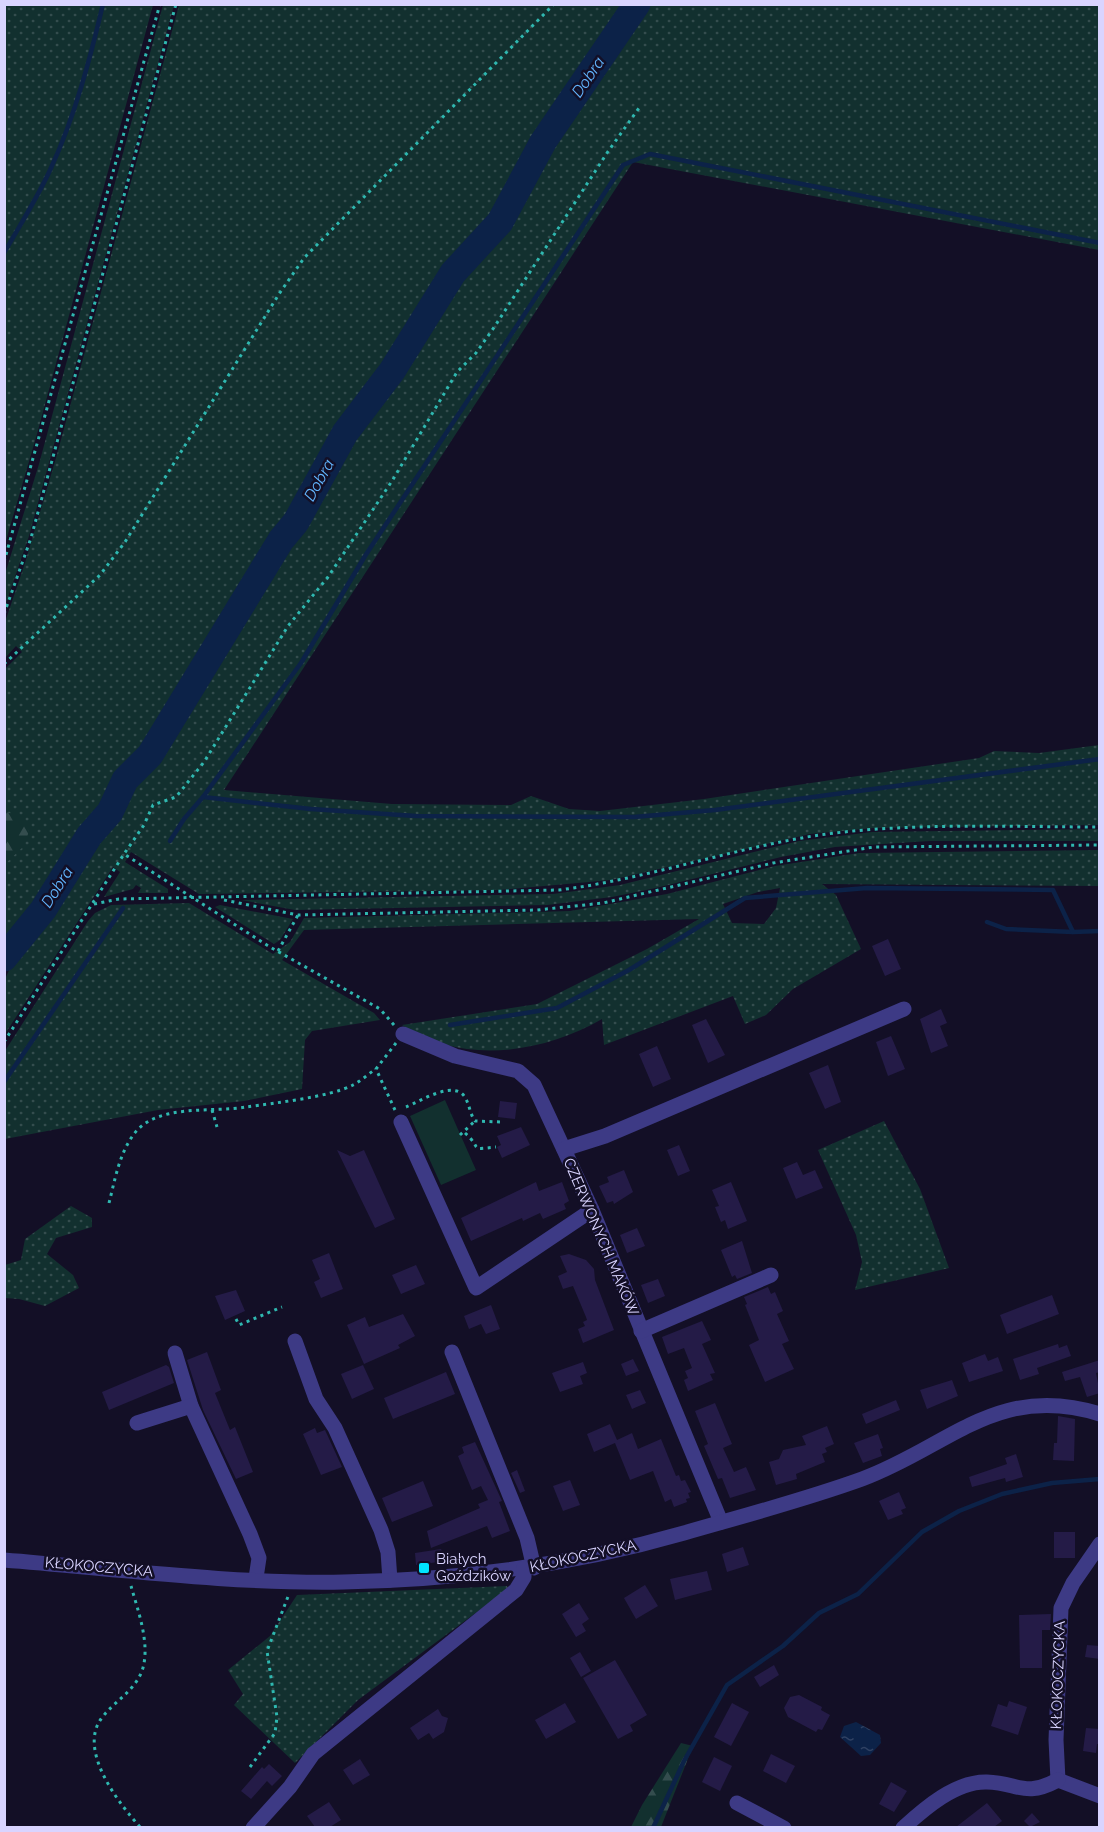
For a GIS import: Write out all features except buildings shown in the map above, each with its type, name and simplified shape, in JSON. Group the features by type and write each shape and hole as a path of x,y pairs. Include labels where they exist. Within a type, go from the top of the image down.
{"street":[{"path":"564,1149 605,1136 904,1009"},
{"name":"CZERWONYCH MAKÓW","path":"403,1034 455,1056 518,1071 528,1078 592,1210 640,1331 721,1522"},
{"path":"401,1122 476,1288 592,1210"},
{"path":"640,1331 771,1275"},
{"path":"295,1341 316,1399 335,1428 381,1530 388,1552 390,1580"},
{"path":"253,1827 291,1787 313,1754 516,1590 529,1568 527,1538 452,1352"},
{"path":"175,1353 191,1406 259,1558 256,1578"},
{"path":"137,1423 191,1406"},
{"name":"KŁOKOCZYCKA","path":"4,1560 295,1582 390,1580 529,1568 721,1522 863,1479 895,1466 967,1424 994,1414 1046,1406 1075,1407 1100,1414"},
{"name":"KŁOKOCZYCKA","path":"1058,1780 1056,1709 1061,1608 1073,1583 1100,1544"},
{"path":"905,1827 930,1806 972,1783 988,1782 1021,1790 1036,1790 1058,1780 1100,1796"},
{"path":"737,1803 784,1827"}],"path":[{"path":"4,562 160,4"},
{"path":"4,614 31,538 176,4"},
{"path":"4,664 100,575 125,542 279,294 304,258 554,4"},
{"path":"4,1042 144,825 153,805 176,797 204,762 288,626 328,577 392,481 457,372 476,353 495,326 607,153 639,108"},
{"path":"94,904 119,899 220,899 559,890 612,884 774,843 815,836 868,830 1100,827"},
{"path":"220,899 298,915 537,910 603,903 773,863 874,847 1100,845"},
{"path":"109,1203 120,1160 138,1130 156,1119 246,1107 319,1094 352,1085 376,1069 403,1034 380,1009 278,951 124,854"},
{"path":"278,951 298,915"},
{"path":"376,1069 401,1122"},
{"path":"406,1107 448,1090 457,1090 466,1099 475,1121"},
{"path":"212,1110 217,1127"},
{"path":"460,1135 475,1121 501,1122"},
{"path":"465,1132 480,1151 496,1148"},
{"path":"236,1319 239,1324 282,1307"},
{"path":"127,1569 144,1644 142,1669 132,1691 101,1719 94,1732 95,1753 101,1773 141,1827"},
{"path":"250,1767 275,1733 277,1717 267,1651 295,1582"}],"green space":[{"path":"5,4 153,5 5,544"},
{"path":"163,5 174,5 29,536 5,606 5,574 39,464"},
{"path":"179,5 633,5 554,121 501,214 484,239 441,286 390,372 332,447 296,519 168,716 155,743 129,764 106,806 83,829 75,848 5,952 5,669 22,652 16,646 5,658 5,622 56,458"},
{"path":"643,5 1099,5 1099,250 633,162 224,790 392,804 511,805 531,796 569,809 600,811 704,799 979,758 994,751 1039,753 1099,745 1099,825 874,828 810,834 611,880 499,890 199,894 131,852 125,862 168,889 168,893 138,893 141,888 136,885 133,889 104,897 120,872 113,867 5,1034 5,979 12,964 68,885 134,777 158,750 216,651 285,548 346,438 390,378 448,289 499,229 541,155"},
{"path":"5,812 18,815 29,831 24,846 5,864"},
{"path":"1099,829 1099,841 930,841 835,847 781,857 612,897 547,905 295,910 241,900 553,894 620,885 799,841 872,832"},
{"path":"1099,850 1099,886 822,884 836,895 861,949 793,989 766,1015 745,1024 733,996 604,1045 602,1019 554,1040 528,1047 502,1050 475,1050 450,1046 425,1038 402,1025 537,1004 647,949 699,919 304,930 282,960 374,1013 380,1020 312,1031 305,1040 302,1089 244,1101 158,1110 5,1139 5,1051 88,921 95,913 111,905 189,903 273,954 290,942 304,918 570,911 667,894 775,866 859,853","holes":["780,888 776,908 764,924 732,923 723,904 758,892"]},
{"path":"220,905 293,919 280,940 274,944 215,907"},
{"path":"445,1100 476,1170 441,1185 410,1116"},
{"path":"884,1121 920,1189 949,1268 855,1290 862,1262 856,1235 818,1150"},
{"path":"71,1206 92,1218 92,1227 56,1238 47,1254 73,1275 79,1288 45,1306 5,1298 5,1265 21,1260 25,1239"},
{"path":"507,1586 508,1589 358,1700 295,1763 234,1705 243,1694 228,1670 270,1636 297,1595"},
{"path":"681,1743 693,1746 661,1827 631,1827 642,1805"}],"water":[{"path":"856,1722 880,1735 881,1743 870,1755 861,1756 840,1737 844,1726"}],"waterway":[{"path":"4,253 40,190 60,148 81,87 103,4"},
{"name":"Dobra","path":"4,958 43,910 89,836 110,812 125,780 150,755 281,540 296,522 345,433 392,371 453,273 500,222 543,142 637,4"},
{"path":"1100,243 650,154 623,165 365,556 301,663 203,797 311,809 416,816 634,817 715,810 1100,759"},
{"path":"170,841 184,819 203,797"},
{"path":"450,1025 557,1008 629,970 745,898 867,888 1053,890 1073,932 1100,931"},
{"path":"4,1082 123,908"},
{"path":"987,922 1006,929 1073,932"},
{"path":"653,1828 684,1761 727,1685 783,1646 819,1613 858,1594 922,1532 959,1511 1002,1494 1052,1483 1100,1479"}],"place":[{"name":"Białych Goździków","path":"424,1568"}]}
